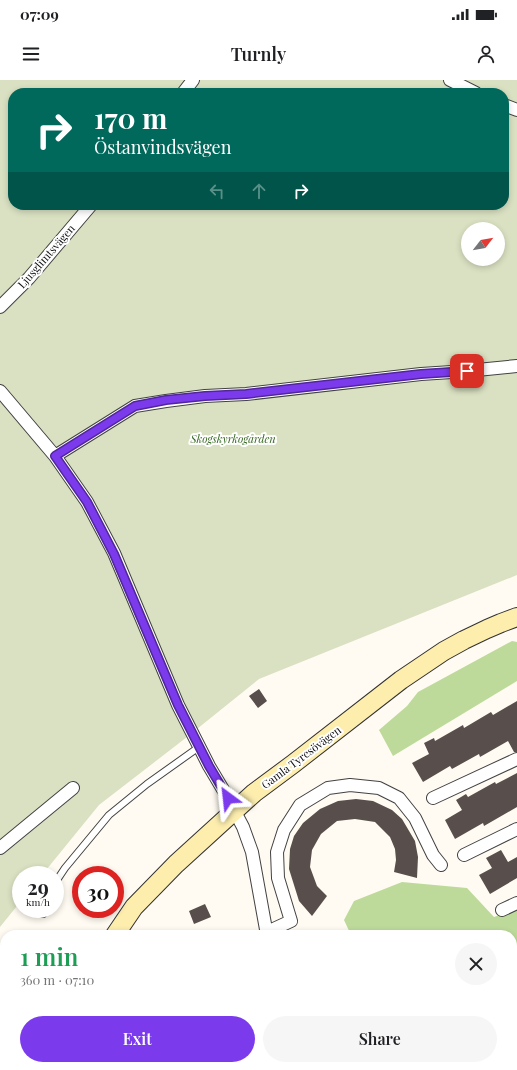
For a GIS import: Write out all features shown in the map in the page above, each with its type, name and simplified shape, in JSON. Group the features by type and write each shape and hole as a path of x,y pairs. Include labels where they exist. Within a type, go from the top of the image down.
{"street":[{"path":"187,88 194,80"},
{"path":"450,80 466,88"},
{"name":"Ljusglimtsvägen","path":"0,307 29,278 87,210"},
{"path":"55,456 135,406 166,400 246,394 421,374 517,366"},
{"path":"0,391 55,456 87,502 114,554 178,705 209,766 243,826 252,852 266,930"},
{"name":"Gamla Tyresövägen","path":"118,930 134,907 231,804 254,793 401,680 464,640 517,617"},
{"path":"433,798 517,759"},
{"path":"274,930 291,921 278,878 277,852 284,830 300,805 328,788 350,785 379,788 399,798 415,818 433,855 441,865"},
{"path":"0,848 73,788"},
{"path":"464,855 517,829"},
{"path":"502,910 517,903"}],"lane":[{"path":"64,871 110,815 147,784 199,747"}],"green space":[{"name":"Skogskyrkogården","path":"0,80 517,80 517,575 259,679 99,805 49,866 12,866 12,912 0,927"},
{"path":"512,641 517,642 517,681 393,756 379,730 407,706 418,692"},
{"path":"402,882 467,888 494,917 517,908 517,930 349,930 344,920 354,901"}],"building":[{"path":"259,689 267,701 258,708 249,696"},
{"path":"517,701 517,752 514,752 508,741 480,757 479,754 452,769 450,766 423,782 412,763 429,754 424,743 434,738 435,741 463,725 464,728 491,712 493,715"},
{"path":"517,773 517,807 484,826 483,823 455,839 445,820 462,810 456,800 466,794 468,797 495,782 496,784"},
{"path":"356,799 373,801 392,810 402,819 415,841 418,857 417,878 394,872 396,860 395,849 390,837 375,822 355,819 337,821 321,834 312,850 310,867 317,886 327,896 312,916 299,901 289,869 290,849 294,836 303,823 320,809 338,801"},
{"path":"501,850 508,862 517,857 517,878 490,894 479,875 492,868 486,858"},
{"path":"205,904 211,917 194,924 189,911"}],"route":[{"path":"228,798 209,766 178,705 114,554 87,502 55,456 135,406 166,400 246,394 421,374 467,371"}]}
